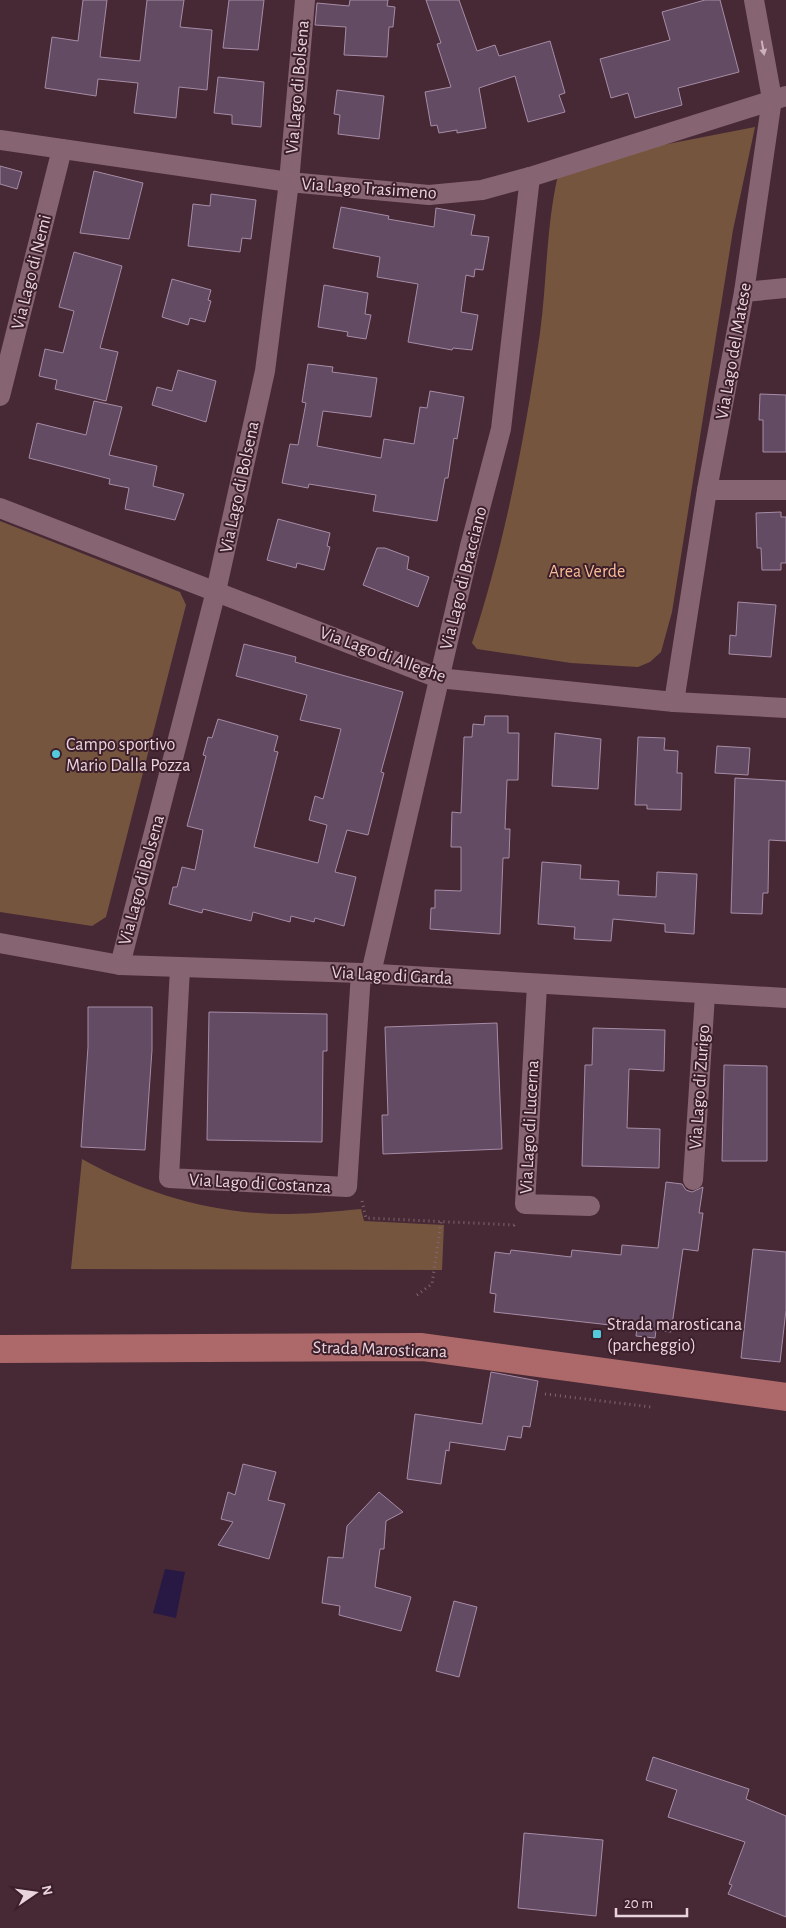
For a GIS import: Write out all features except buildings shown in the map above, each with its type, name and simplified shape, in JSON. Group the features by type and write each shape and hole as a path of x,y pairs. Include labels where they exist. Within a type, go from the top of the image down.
{"main road":[{"name":"Strada Marosticana","path":"0,1349 422,1347 786,1397"}],"street":[{"name":"Via Lago di Bolsena","path":"120,965 216,592 265,371 289,182 305,0"},
{"name":"Via Lago del Matese","path":"674,702 707,490 779,97 754,0"},
{"name":"Via Lago Trasimeno","path":"0,140 289,182 429,196 482,190 530,177 779,97"},
{"name":"Via Lago di Nemi","path":"0,396 62,149"},
{"name":"Via Lago di Bracciano","path":"366,973 500,429 530,177"},
{"path":"744,292 786,288"},
{"path":"707,490 786,490"},
{"name":"Via Lago di Alleghe","path":"0,508 438,678 674,702 786,708"},
{"name":"Via Lago di Garda","path":"0,943 120,965 366,973 537,985 786,998"},
{"name":"Via Lago di Costanza","path":"180,968 169,1178 346,1187 366,973"},
{"name":"Via Lago di Lucerna","path":"537,985 525,1204 590,1206"},
{"name":"Via Lago di Zurigo","path":"693,1180 705,995"}],"path":[{"path":"362,1199 366,1218 514,1225 525,1204"},
{"path":"417,1295 432,1284 441,1222"}],"green space":[{"name":"Area Verde","path":"755,127 733,230 672,612 661,652 650,662 638,667 571,663 477,649 472,643 504,528 528,411 540,333 551,214 558,175 611,155"},
{"path":"0,521 180,592 186,605 106,917 92,926 0,912"},
{"path":"82,1159 156,1192 181,1200 234,1211 289,1214 361,1209 364,1221 444,1225 442,1270 71,1269"}],"shaded area":[{"path":"165,1569 185,1572 176,1618 153,1613"}],"place":[{"name":"Campo sportivo Mario Dalla Pozza","path":"56,754"},
{"name":"Strada marosticana (parcheggio)","path":"597,1334"}]}
